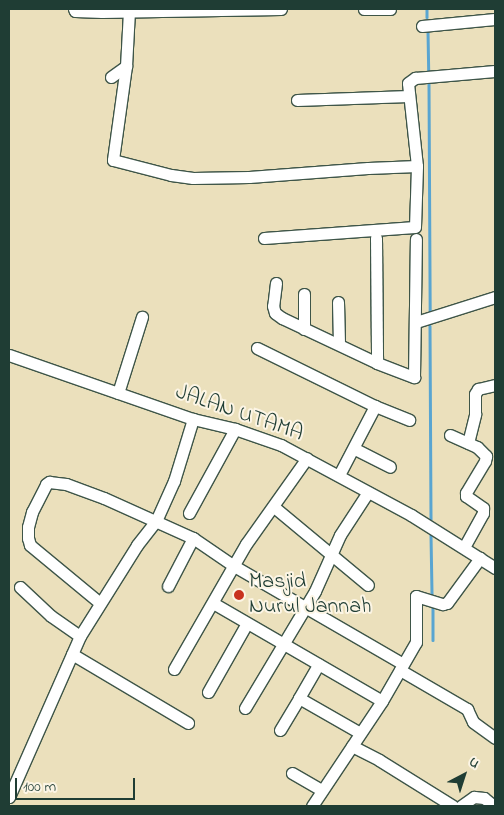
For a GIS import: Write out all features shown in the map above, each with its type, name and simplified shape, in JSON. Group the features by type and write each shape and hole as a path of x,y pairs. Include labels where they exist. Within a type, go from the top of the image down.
{"street":[{"path":"74,10 281,9"},
{"path":"364,9 390,9"},
{"path":"129,11 126,66 113,160 171,175 193,178 249,177 417,166"},
{"path":"422,26 495,19"},
{"path":"111,77 126,66"},
{"path":"276,283 273,306 275,313 304,329 340,344 377,363 414,377 417,166 408,83 416,78 495,71"},
{"path":"297,100 409,96"},
{"path":"264,238 415,233"},
{"path":"376,238 377,363"},
{"path":"304,294 304,329"},
{"path":"416,322 495,297"},
{"path":"338,302 340,344"},
{"path":"118,393 142,317"},
{"path":"256,348 375,406 409,420"},
{"name":"JALAN UTAMA","path":"9,355 192,419 235,429 281,445 339,475 464,547 495,568"},
{"path":"468,442 475,414 474,394 478,389 495,385"},
{"path":"339,475 355,449 375,406"},
{"path":"9,796 80,636 137,545 156,521 174,481 192,419"},
{"path":"189,513 235,429"},
{"path":"450,435 468,442 483,451 486,458 466,493 466,496 484,510 476,529 464,547"},
{"path":"355,449 390,467"},
{"path":"174,669 246,544 274,507 306,458"},
{"path":"100,602 30,545 28,532 32,512 46,484 53,481 66,484 193,538 234,566 304,607 467,709 473,722 495,738"},
{"path":"245,708 315,590 340,535 368,492"},
{"path":"274,507 368,585"},
{"path":"168,586 193,538"},
{"path":"312,806 382,701 417,639 416,596 443,604 447,603 480,558"},
{"path":"20,587 51,616 80,636"},
{"path":"213,603 382,701"},
{"path":"208,692 247,623"},
{"path":"72,654 188,723"},
{"path":"280,730 319,664"},
{"path":"299,698 360,733"},
{"path":"352,746 379,760 453,806"},
{"path":"292,773 321,790"},
{"path":"461,806 474,797 484,798 494,806"}],"waterway":[{"path":"427,9 427,17"},
{"path":"428,31 429,70"},
{"path":"429,84 430,312"},
{"path":"430,326 431,519"},
{"path":"431,535 432,594"},
{"path":"433,608 433,640"}],"place":[{"name":"Masjid Nurul Jannah","path":"239,595"}]}
